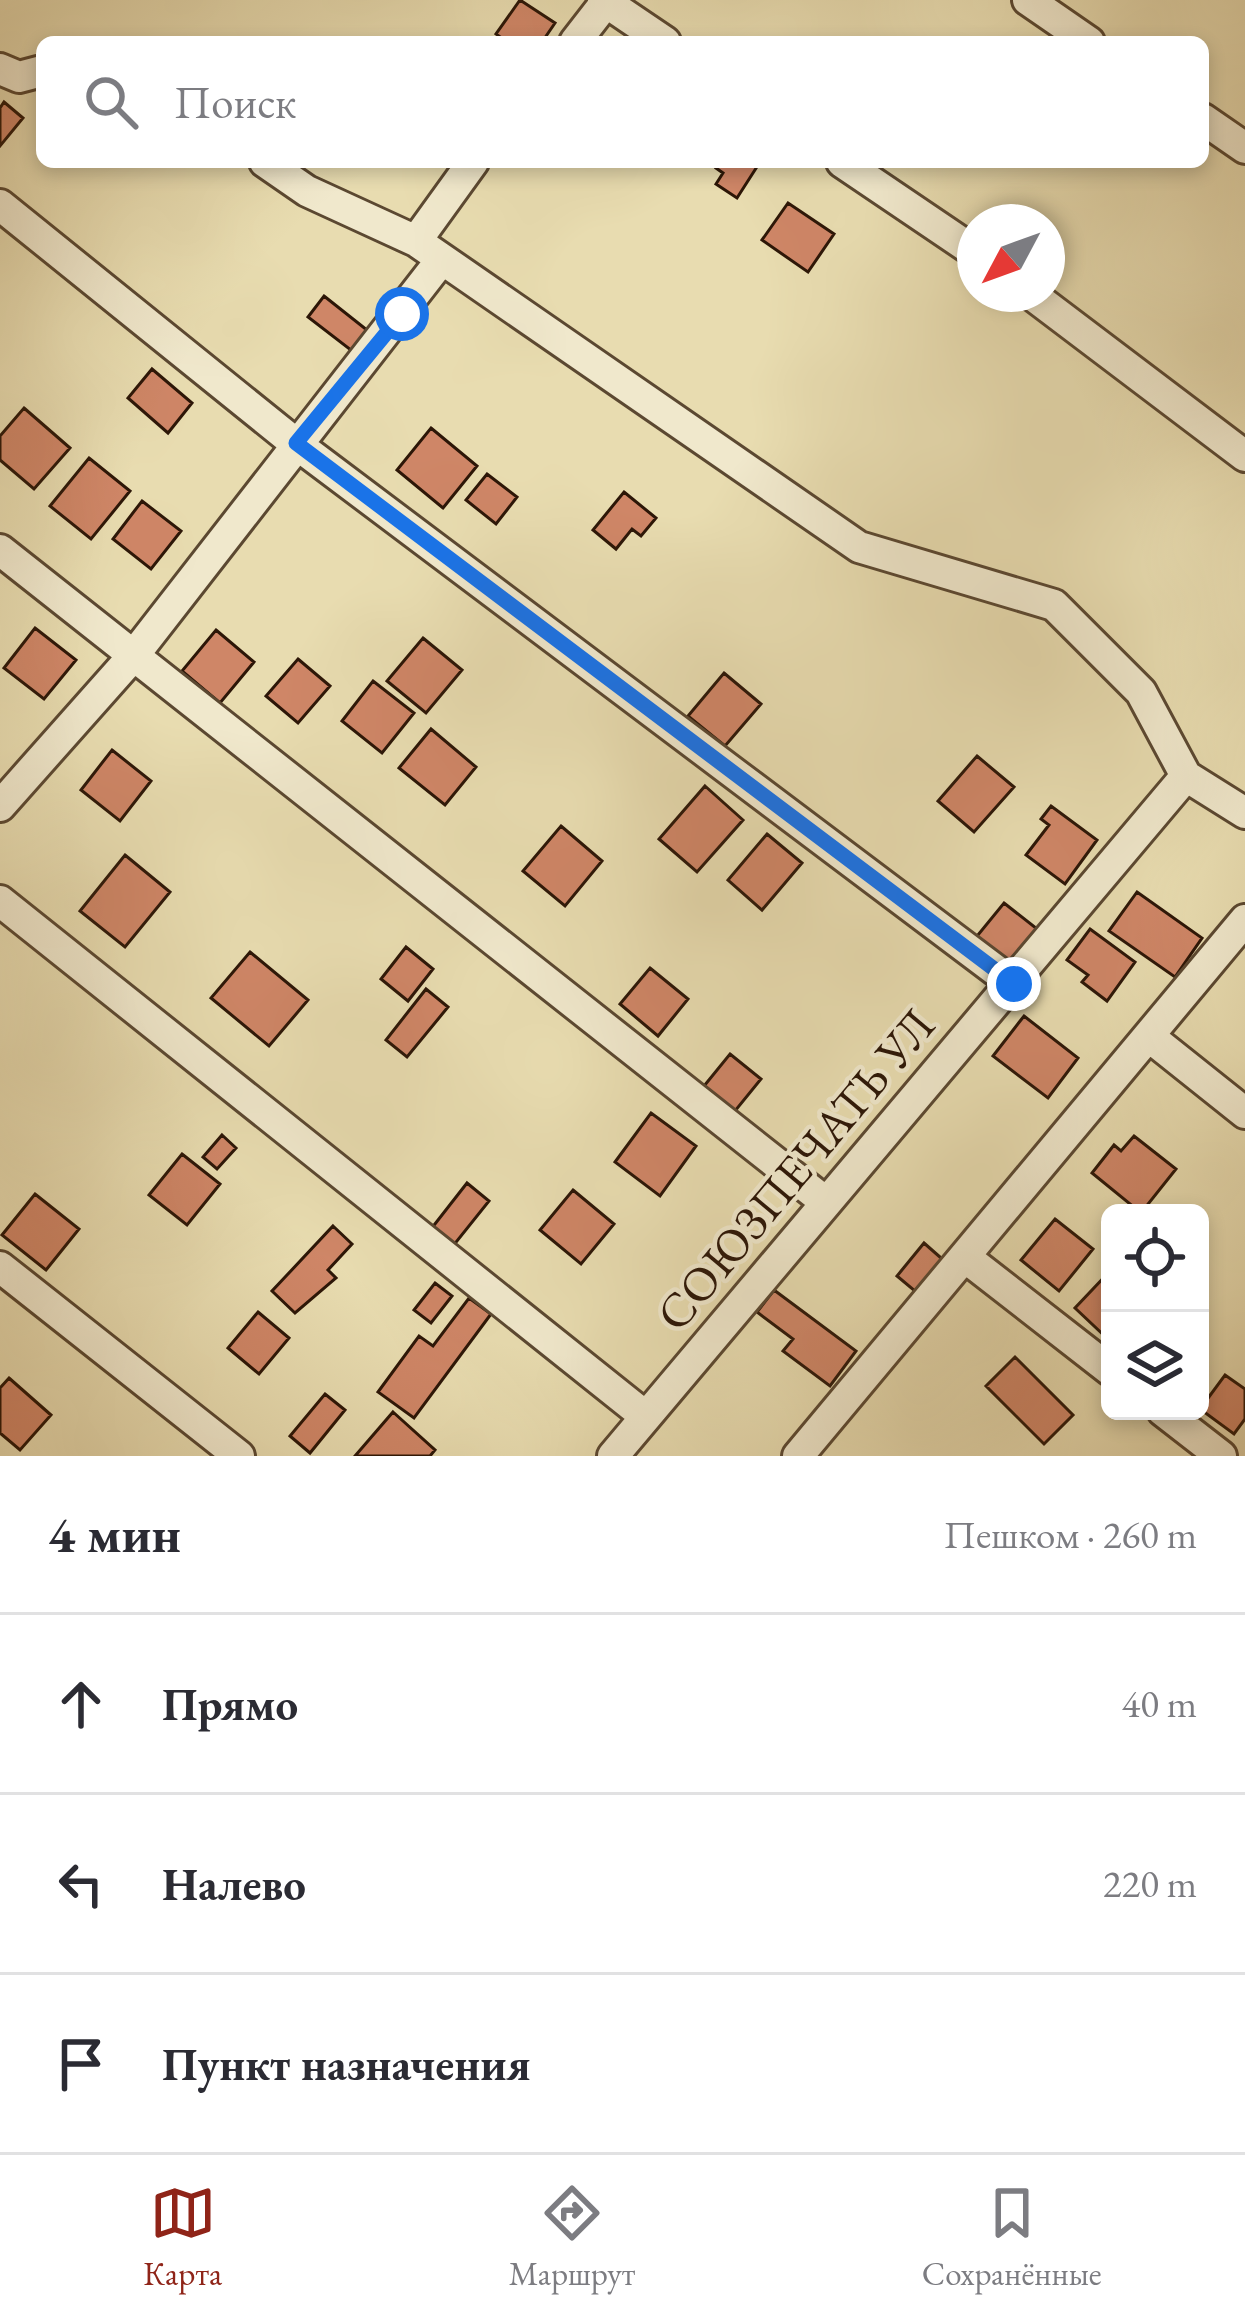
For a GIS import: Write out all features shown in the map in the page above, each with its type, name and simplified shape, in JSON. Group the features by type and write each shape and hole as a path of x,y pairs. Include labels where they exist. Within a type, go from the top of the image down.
{"street":[{"path":"1028,0 1080,36"},
{"path":"579,36 605,1 656,36"},
{"path":"0,69 19,77 36,73"},
{"path":"1209,123 1245,148"},
{"path":"274,168 307,191 416,241 860,547 1054,604 1141,692 1186,776 1245,813"},
{"path":"416,241 468,168"},
{"path":"851,168 957,240"},
{"path":"0,205 296,443 1014,984"},
{"path":"0,806 134,656 442,259"},
{"path":"1055,312 1245,456"},
{"path":"0,550 823,1200"},
{"name":"СОЮЗПЕЧАТЬ УЛ","path":"613,1456 823,1200 1014,984 1186,776"},
{"path":"0,901 645,1416"},
{"path":"799,1456 1245,920"},
{"path":"1151,1038 1245,1113"},
{"path":"965,1257 1101,1363"},
{"path":"0,1267 238,1456"},
{"path":"1175,1420 1221,1456"}],"building":[{"path":"520,0 555,23 546,36 496,34"},
{"path":"4,102 23,118 0,146 0,108"},
{"path":"716,168 756,168 737,198 716,184 723,173"},
{"path":"788,203 834,234 808,272 762,240"},
{"path":"324,296 372,334 356,354 308,317"},
{"path":"152,369 192,403 168,433 128,398"},
{"path":"24,408 70,448 34,489 0,460 0,436"},
{"path":"431,428 477,466 443,508 397,470"},
{"path":"89,458 130,491 91,539 50,506"},
{"path":"487,474 517,497 496,524 466,500"},
{"path":"624,492 656,518 641,536 632,529 616,549 593,530"},
{"path":"142,501 181,531 151,569 113,539"},
{"path":"35,628 76,660 44,699 4,668"},
{"path":"216,630 254,662 220,703 182,671"},
{"path":"423,638 462,670 426,713 387,681"},
{"path":"298,659 330,686 298,723 266,696"},
{"path":"724,673 761,704 725,746 688,716"},
{"path":"373,681 414,713 382,753 342,721"},
{"path":"431,729 476,767 445,805 399,768"},
{"path":"112,750 151,781 120,821 81,790"},
{"path":"977,756 1014,787 974,832 938,801"},
{"path":"705,786 743,820 697,872 659,839"},
{"path":"1051,806 1097,840 1065,884 1026,855 1049,825 1041,819"},
{"path":"561,826 602,861 565,906 523,871"},
{"path":"767,834 802,863 762,910 728,880"},
{"path":"125,855 170,892 125,947 80,911"},
{"path":"1137,892 1202,938 1175,977 1109,931"},
{"path":"1004,903 1041,932 1010,971 973,941"},
{"path":"1090,929 1135,962 1107,1001 1082,982 1088,975 1067,960"},
{"path":"406,947 433,969 408,1001 381,979"},
{"path":"250,952 308,1000 269,1046 211,998"},
{"path":"650,968 688,999 658,1036 620,1004"},
{"path":"426,989 448,1007 407,1057 386,1040"},
{"path":"1024,1016 1078,1058 1048,1098 993,1056"},
{"path":"730,1054 761,1079 735,1111 704,1086"},
{"path":"651,1113 696,1146 660,1196 615,1162"},
{"path":"222,1135 236,1148 217,1169 203,1157"},
{"path":"1134,1136 1176,1169 1148,1204 1130,1204 1092,1173 1114,1145 1121,1151"},
{"path":"182,1154 220,1184 187,1225 149,1195"},
{"path":"467,1183 489,1201 453,1246 431,1229"},
{"path":"573,1190 614,1224 581,1264 540,1230"},
{"path":"35,1194 79,1229 46,1270 2,1235"},
{"path":"1055,1219 1093,1249 1059,1291 1021,1260"},
{"path":"333,1226 352,1244 328,1270 336,1278 295,1313 272,1291"},
{"path":"924,1243 949,1265 922,1297 897,1276"},
{"path":"1101,1281 1101,1333 1075,1308"},
{"path":"435,1283 452,1296 431,1323 414,1310"},
{"path":"774,1290 856,1351 830,1386 783,1351 793,1339 757,1312"},
{"path":"469,1298 491,1314 414,1418 378,1392 419,1336 433,1346"},
{"path":"258,1312 289,1338 259,1374 228,1348"},
{"path":"1015,1357 1073,1415 1044,1444 986,1386"},
{"path":"1225,1375 1245,1389 1245,1419 1234,1434 1209,1416 1209,1397"},
{"path":"9,1378 51,1415 20,1450 0,1433 0,1388"},
{"path":"325,1394 345,1410 310,1453 290,1436"},
{"path":"393,1412 435,1450 430,1456 355,1456"}],"route":[{"path":"402,314 296,443 1014,984"}]}
